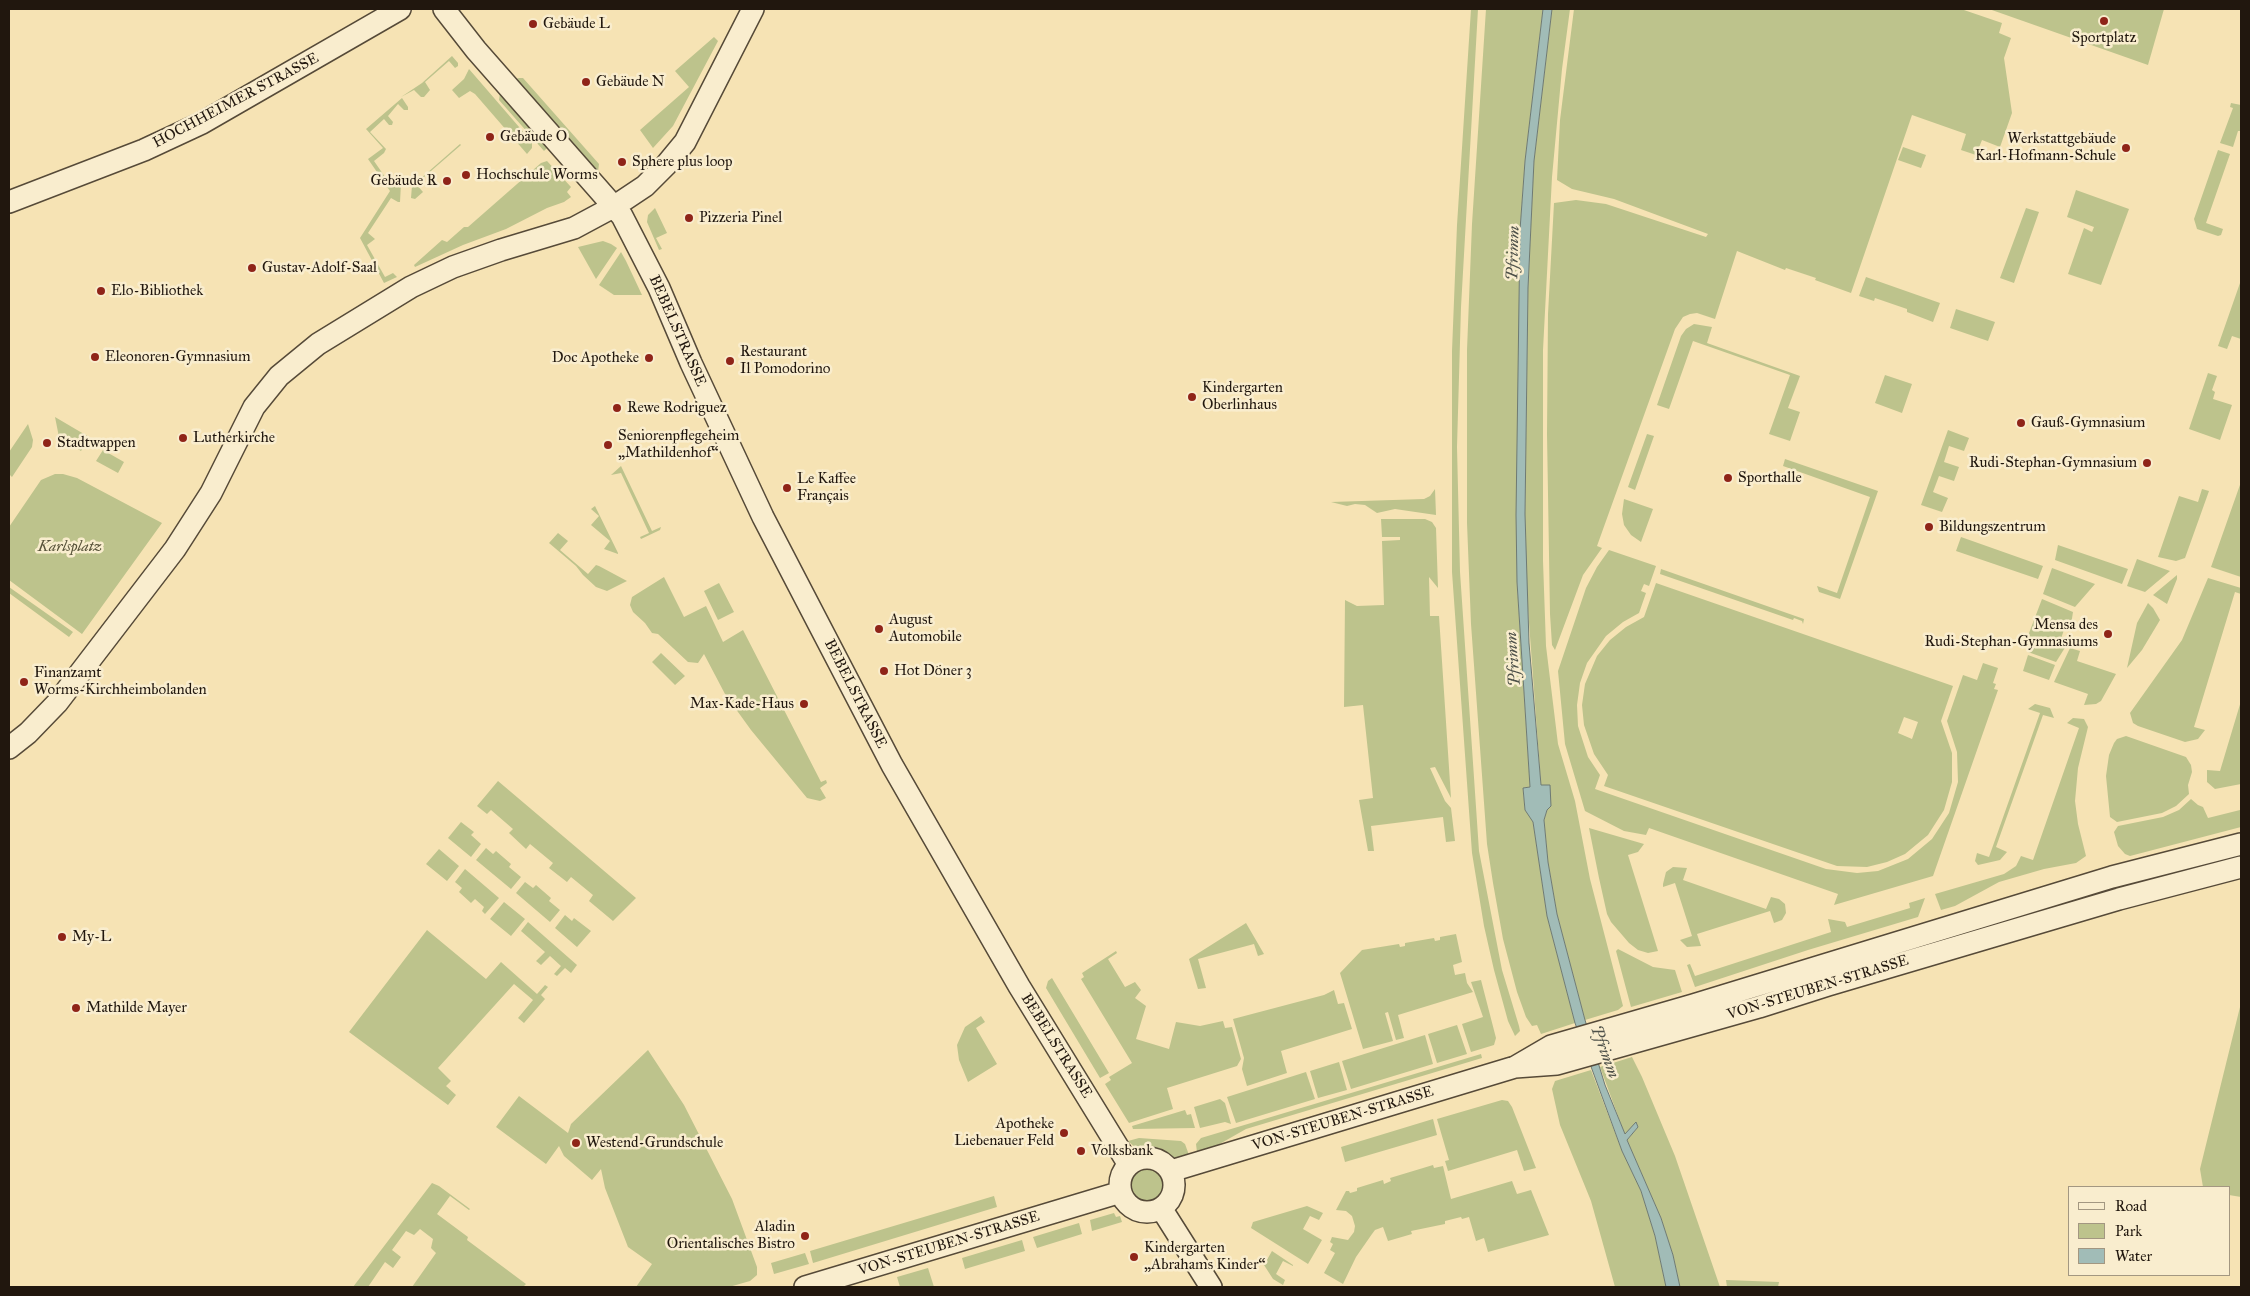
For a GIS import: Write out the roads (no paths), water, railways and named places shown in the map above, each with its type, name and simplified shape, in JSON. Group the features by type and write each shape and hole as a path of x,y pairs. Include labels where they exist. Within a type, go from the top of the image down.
{"street":[{"name":"HOCHHEIMER STRASSE","path":"9,202 144,150 202,123 400,9"},
{"name":"BEBELSTRASSE","path":"444,9 476,50 615,206 659,288 690,363 763,517 892,766 1019,986 1128,1165"},
{"path":"9,748 36,726 57,703 158,573 203,507 254,407 279,376 318,344 411,288 453,267 574,228 615,206 656,176 685,142 753,9"},
{"name":"VON-STEUBEN-STRASSE","path":"1171,1171 1631,1033 2112,877 2241,844"},
{"name":"VON-STEUBEN-STRASSE","path":"1631,1033 1759,1008 1828,985 2119,899 2241,867"},
{"path":"2112,877 2119,899"},
{"path":"1152,1158 1160,1161 1171,1171 1173,1192 1166,1204 1161,1208 1153,1211 1137,1210 1124,1200 1121,1192 1121,1178 1128,1165 1136,1160 1152,1158"},
{"name":"VON-STEUBEN-STRASSE","path":"805,1287 1121,1192"},
{"path":"1161,1208 1211,1287"}],"water":[{"path":"1543,9 1552,9 1534,161 1528,288 1525,514 1529,643 1541,785 1550,785 1551,806 1547,810 1544,820 1548,862 1557,914 1585,1020 1605,1085 1625,1134 1636,1122 1638,1127 1627,1140 1661,1218 1673,1255 1680,1287 1666,1287 1655,1236 1641,1191 1622,1151 1575,1023 1547,916 1533,822 1525,810 1523,788 1530,787 1517,582 1516,515 1520,230 1525,161"}],"place":[{"name":"Sportplatz","path":"2104,21"},
{"name":"Gebäude L","path":"533,24"},
{"name":"Gebäude N","path":"586,82"},
{"name":"Gebäude O","path":"490,137"},
{"name":"Werkstattgebäude Karl-Hofmann-Schule","path":"2126,148"},
{"name":"Sphere plus loop","path":"622,162"},
{"name":"Hochschule Worms","path":"466,175"},
{"name":"Gebäude R","path":"447,181"},
{"name":"Pizzeria Pinel","path":"689,218"},
{"name":"Gustav-Adolf-Saal","path":"252,268"},
{"name":"Elo-Bibliothek","path":"101,291"},
{"name":"Eleonoren-Gymnasium","path":"95,357"},
{"name":"Doc Apotheke","path":"649,358"},
{"name":"Restaurant Il Pomodorino","path":"730,361"},
{"name":"Kindergarten Oberlinhaus","path":"1192,397"},
{"name":"Rewe Rodriguez","path":"617,408"},
{"name":"Gauß-Gymnasium","path":"2021,423"},
{"name":"Lutherkirche","path":"183,438"},
{"name":"Stadtwappen","path":"47,443"},
{"name":"Seniorenpflegeheim „Mathildenhof“","path":"608,445"},
{"name":"Rudi-Stephan-Gymnasium","path":"2147,463"},
{"name":"Sporthalle","path":"1728,478"},
{"name":"Le Kaffee Français","path":"787,488"},
{"name":"Bildungszentrum","path":"1929,527"},
{"name":"August Automobile","path":"879,629"},
{"name":"Mensa des Rudi-Stephan-Gymnasiums","path":"2108,634"},
{"name":"Hot Döner 3","path":"884,671"},
{"name":"Finanzamt Worms-Kirchheimbolanden","path":"24,682"},
{"name":"Max-Kade-Haus","path":"804,704"},
{"name":"My-L","path":"62,937"},
{"name":"Mathilde Mayer","path":"76,1008"},
{"name":"Apotheke Liebenauer Feld","path":"1064,1133"},
{"name":"Westend-Grundschule","path":"576,1143"},
{"name":"Volksbank","path":"1081,1151"},
{"name":"Aladin Orientalisches Bistro","path":"805,1236"},
{"name":"Kindergarten „Abrahams Kinder“","path":"1134,1257"}],"water label":[{"name":"Pfrimm","path":"1514,253"},
{"name":"Pfrimm","path":"1514,659"},
{"name":"Pfrimm","path":"1604,1052"}],"park label":[{"name":"Karlsplatz","path":"70,547"}]}
